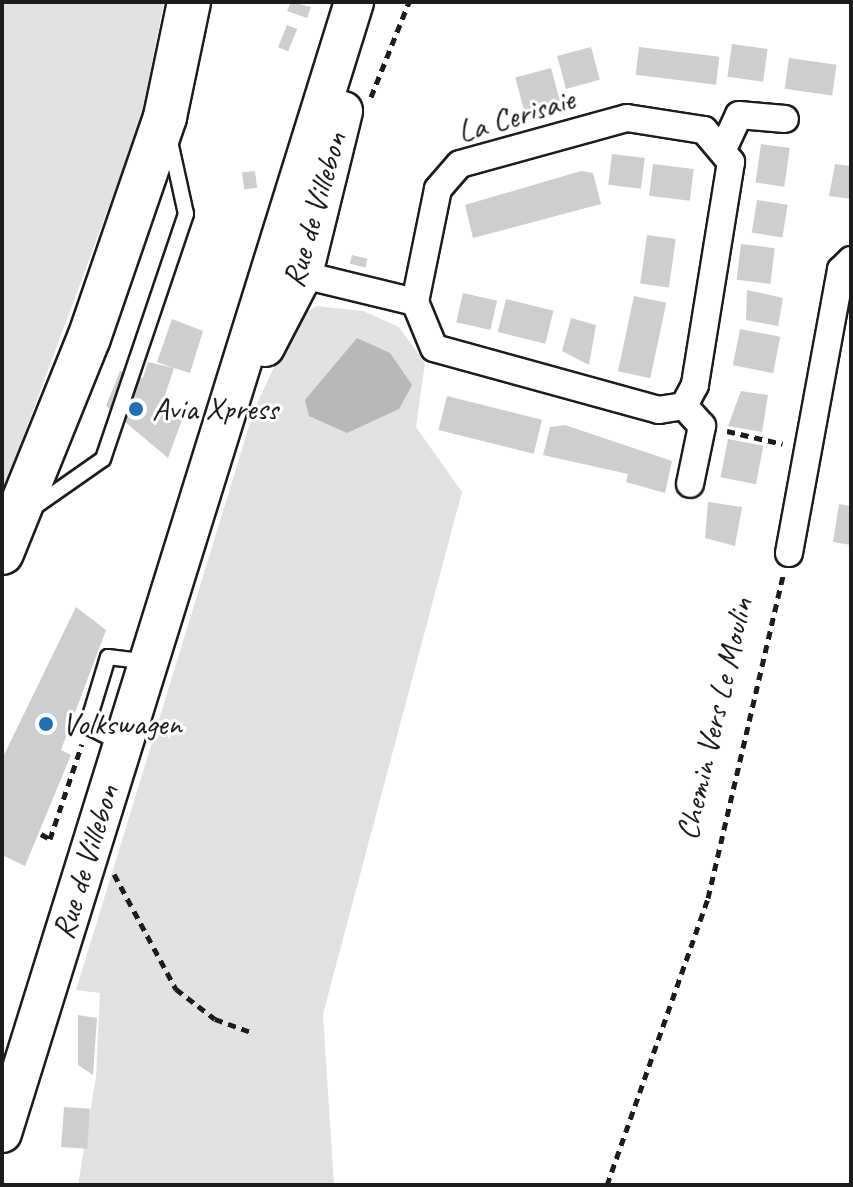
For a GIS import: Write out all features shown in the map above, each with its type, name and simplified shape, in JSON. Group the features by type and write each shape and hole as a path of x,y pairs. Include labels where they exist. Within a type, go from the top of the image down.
{"main road":[{"path":"10,535 165,117 189,2"},
{"name":"Rue de Villebon","path":"286,270 354,2"},
{"name":"Rue de Villebon","path":"2,1133 148,662 231,410 286,270 379,2"}],"street":[{"path":"684,406 695,385 731,162 724,147 739,115 785,119"},
{"name":"La Cerisaie","path":"415,302 438,189 460,164 627,118 704,130 724,147"},
{"path":"789,553 841,270 851,260"},
{"path":"286,270 415,302 434,348 659,410 684,406"},
{"path":"684,406 702,426 690,484"}],"lane":[{"path":"10,535 103,459 186,214 165,117"},
{"path":"123,744 87,726 108,657 148,662"}],"path":[{"path":"702,426 807,449"},
{"name":"Chemin Vers Le Moulin","path":"607,1185 708,898 789,553"},
{"path":"41,834 50,839 87,726"},
{"path":"88,853 116,875 176,989 215,1019 251,1032"}],"shaded area":[{"path":"2,2 164,2 141,120 2,494"},
{"path":"316,306 363,311 399,327 425,363 416,427 462,492 323,1014 334,1185 78,1185 96,1077 100,993 76,990 254,410 296,320"},
{"path":"357,338 390,353 412,385 399,409 347,433 309,416 305,400"}],"building":[{"path":"291,2 311,7 307,18 287,11"},
{"path":"287,25 297,29 288,51 278,47"},
{"path":"732,44 768,49 763,82 727,77"},
{"path":"591,47 600,80 566,89 557,56"},
{"path":"639,47 719,57 716,85 636,75"},
{"path":"789,58 837,65 832,95 785,89"},
{"path":"551,68 560,101 524,110 515,78"},
{"path":"761,144 790,148 784,187 756,183"},
{"path":"612,154 645,158 641,189 608,185"},
{"path":"653,164 694,169 690,201 649,196"},
{"path":"835,164 851,166 851,199 829,196"},
{"path":"255,171 257,188 244,189 242,173"},
{"path":"581,171 593,173 601,204 473,238 465,205"},
{"path":"757,200 788,205 782,237 752,233"},
{"path":"647,235 676,239 669,288 640,284"},
{"path":"741,244 775,248 770,284 737,280"},
{"path":"352,255 368,259 365,268 350,264"},
{"path":"747,290 783,298 778,326 746,320"},
{"path":"463,293 497,301 490,330 456,322"},
{"path":"634,296 666,303 650,378 618,371"},
{"path":"506,299 554,311 545,344 498,332"},
{"path":"571,318 596,325 589,365 562,351"},
{"path":"172,319 203,331 190,373 157,362"},
{"path":"740,329 780,337 773,373 733,365"},
{"name":"Avia Xpress","path":"148,362 174,368 159,413 182,420 168,458 106,406 120,371 143,378"},
{"path":"741,391 768,395 762,432 728,426"},
{"path":"447,396 542,420 534,454 439,430"},
{"path":"565,425 672,461 665,493 626,482 628,474 543,455 550,427"},
{"path":"728,439 763,446 756,484 721,477"},
{"path":"708,502 742,507 735,546 705,538"},
{"path":"839,504 851,506 851,545 833,542"},
{"name":"Volkswagen","path":"76,607 106,630 61,750 71,755 25,866 2,855 2,759"},
{"path":"78,1015 97,1018 93,1075 78,1065"},
{"path":"64,1107 90,1109 87,1149 61,1147"}],"place":[{"name":"Avia Xpress","path":"136,409"},
{"name":"Volkswagen","path":"46,724"}]}
